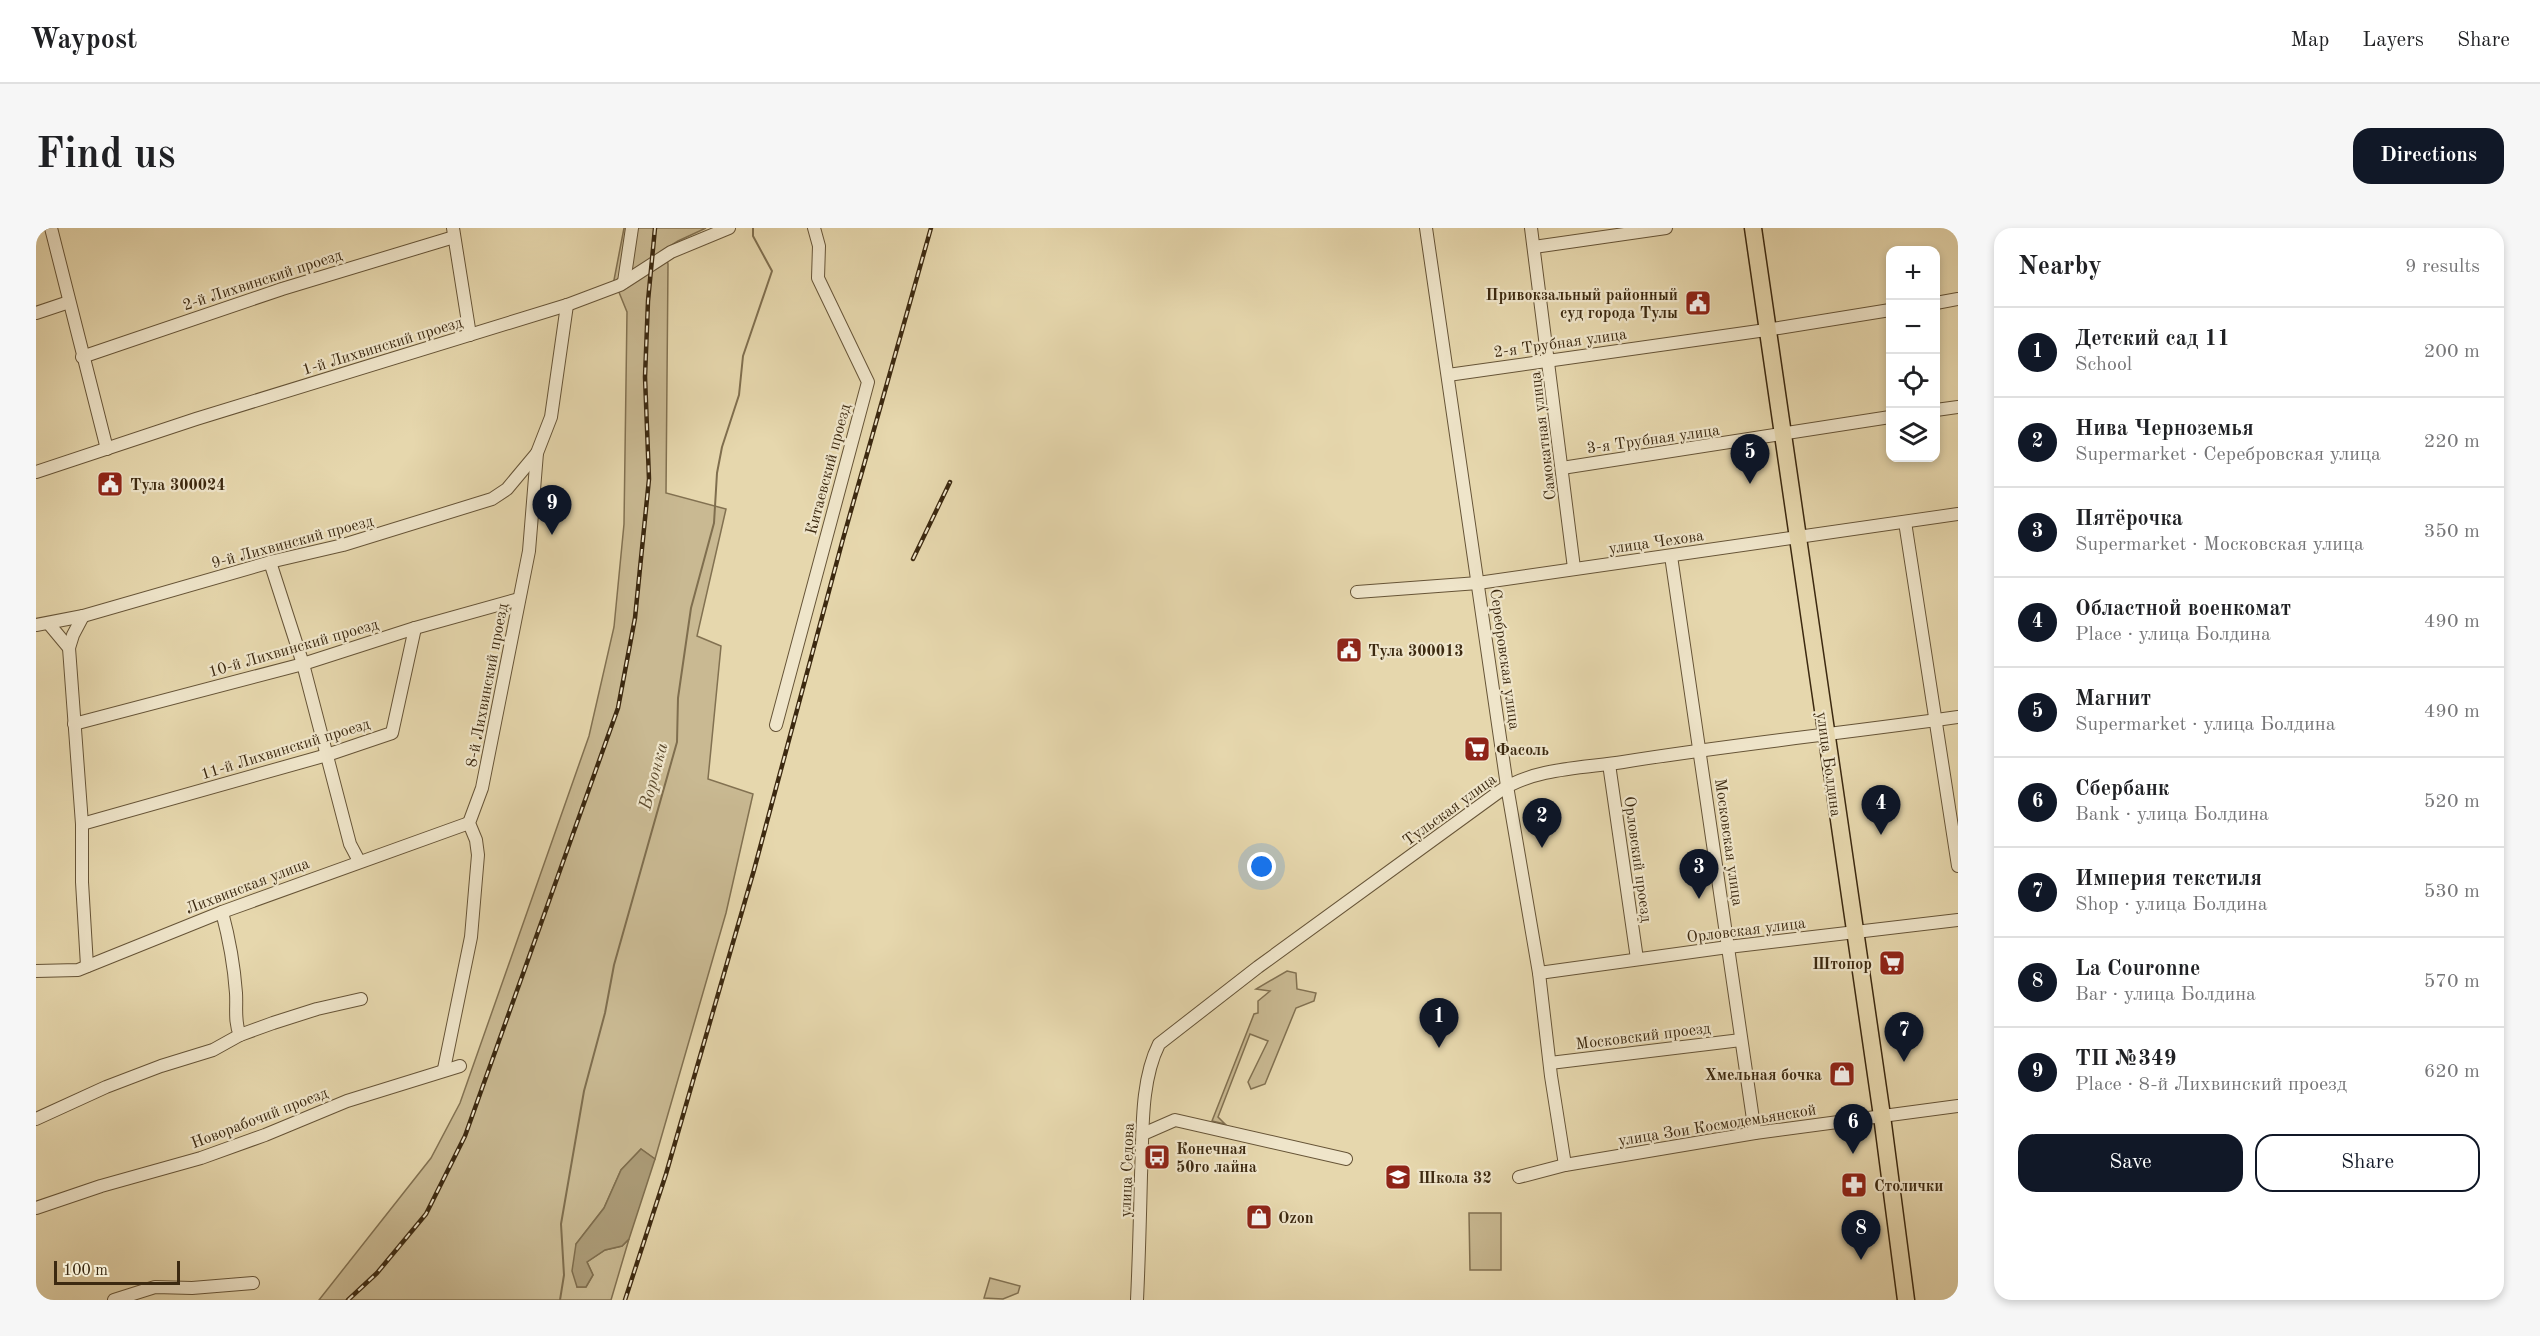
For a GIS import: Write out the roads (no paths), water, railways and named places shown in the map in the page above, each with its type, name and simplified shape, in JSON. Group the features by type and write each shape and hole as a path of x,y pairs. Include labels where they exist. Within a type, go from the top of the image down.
{"main road":[{"name":"улица Болдина","path":"1753,228 1882,1116 1906,1300"}],"street":[{"path":"51,228 81,357 107,449"},
{"path":"624,282 632,228"},
{"name":"1-й Лихвинский проезд","path":"36,472 567,304 624,282 664,255 729,228"},
{"name":"Китаевский проезд","path":"776,726 868,382 818,278 819,246 814,228"},
{"name":"Серебровская улица","path":"1426,228 1507,786 1539,973 1565,1165"},
{"name":"Самокатная улица","path":"1531,228 1550,361 1574,568"},
{"path":"1534,247 1666,228"},
{"path":"453,232 470,335"},
{"name":"2-й Лихвинский проезд","path":"81,357 453,232"},
{"path":"1940,302 1958,299"},
{"path":"36,313 69,302"},
{"name":"8-й Лихвинский проезд","path":"470,823 482,788 532,535 537,453 551,417 567,304"},
{"name":"2-я Трубная улица","path":"1448,375 1886,311"},
{"path":"1940,409 1958,406"},
{"name":"3-я Трубная улица","path":"1563,468 1886,418"},
{"name":"9-й Лихвинский проезд","path":"36,625 83,616 270,562 373,537 492,499 507,489 537,453"},
{"name":"улица Чехова","path":"1357,592 1478,583 1958,514"},
{"path":"1905,522 1958,866"},
{"name":"Московская улица","path":"1671,556 1755,1134"},
{"path":"270,562 303,664 350,844 359,861"},
{"name":"10-й Лихвинский проезд","path":"74,724 303,664 415,628 519,599"},
{"path":"83,616 69,648 82,824 82,882 87,966"},
{"path":"49,624 69,648"},
{"name":"11-й Лихвинский проезд","path":"82,824 327,755 394,731 415,628"},
{"name":"Тульская улица","path":"1159,1044 1258,967 1507,786 1549,773 1700,750 1958,717"},
{"name":"Орловский проезд","path":"1609,764 1637,959"},
{"path":"444,1069 471,937 478,850 470,823"},
{"name":"Лихвинская улица","path":"36,971 78,970 222,912 470,823"},
{"path":"222,912 229,938 236,993 237,1028 240,1035"},
{"name":"Орловская улица","path":"1539,973 1728,947 1958,920"},
{"path":"36,1119 116,1083 213,1050 240,1035 317,1009 361,999"},
{"name":"Московский проезд","path":"1550,1062 1741,1040"},
{"name":"улица Седова","path":"1137,1300 1143,1134 1148,1076 1159,1044"},
{"name":"Новорабочий проезд","path":"36,1208 201,1158 266,1136 347,1101 444,1069 460,1066"},
{"name":"улица Зои Космодемьянской","path":"1519,1177 1565,1165 1755,1134 1958,1106"},
{"path":"1143,1134 1175,1120 1346,1159"},
{"path":"114,1300 155,1287 192,1288 253,1283"}],"waterway":[{"name":"Воронка","path":"560,1300 564,1275 561,1224 584,1091 605,1013 614,965 677,742 678,698 691,608 714,523 717,473 722,447 739,395 743,356 772,271 753,236 753,228"}],"railway":[{"path":"348,1300 377,1273 426,1214 465,1136 618,708 635,618 649,479 645,377 648,301 655,228"},
{"path":"625,1300 666,1174 754,870 843,539 931,228"},
{"path":"913,559 950,482"}],"place":[{"name":"Привокзальный районный суд города Тулы","path":"1698,303"},
{"name":"Тула 300024","path":"110,484"},
{"name":"Магнит","path":"1750,484"},
{"name":"ТП №349","path":"552,535"},
{"name":"Тула 300013","path":"1349,650"},
{"name":"Фасоль","path":"1477,749"},
{"name":"Областной военкомат","path":"1881,835"},
{"name":"Нива Черноземья","path":"1542,848"},
{"name":"Пятёрочка","path":"1699,899"},
{"name":"Штопор","path":"1892,963"},
{"name":"Детский сад 11","path":"1439,1048"},
{"name":"Империя текстиля","path":"1904,1062"},
{"name":"Хмельная бочка","path":"1842,1074"},
{"name":"Сбербанк","path":"1853,1154"},
{"name":"Конечная 50го лайна","path":"1157,1157"},
{"name":"Школа 32","path":"1398,1177"},
{"name":"Столички","path":"1854,1185"},
{"name":"Ozon","path":"1259,1217"},
{"name":"La Couronne","path":"1861,1260"}]}
